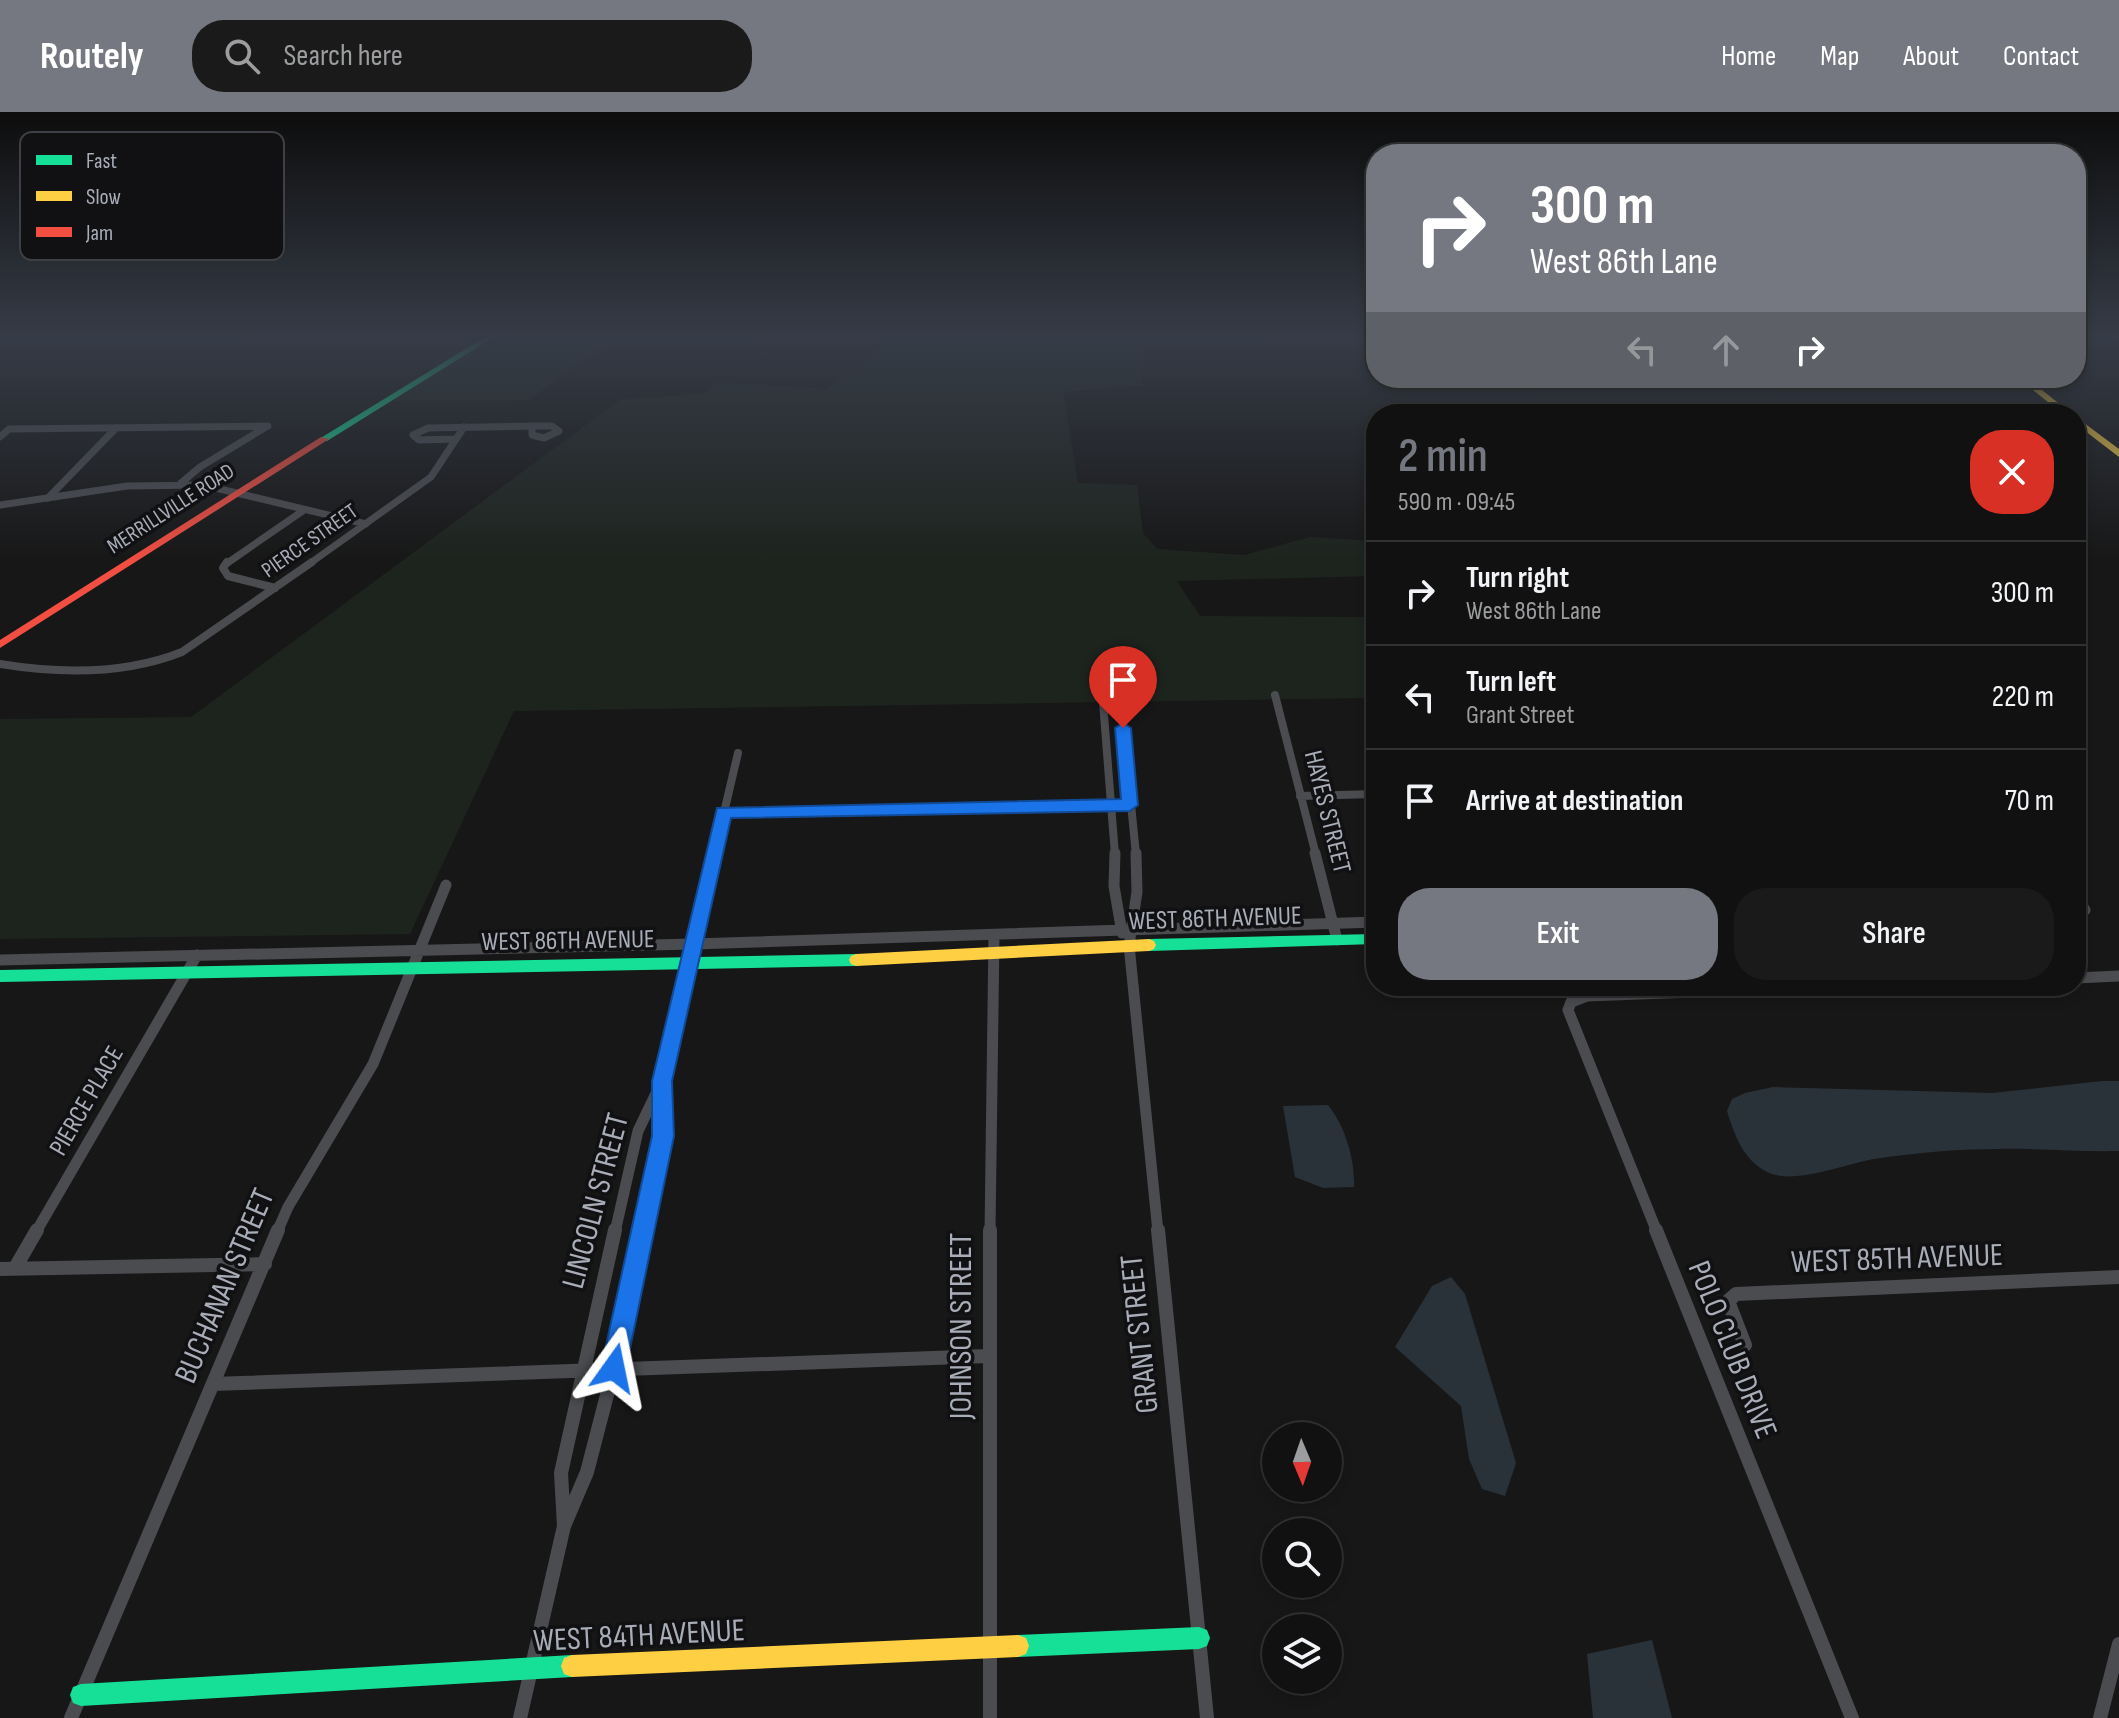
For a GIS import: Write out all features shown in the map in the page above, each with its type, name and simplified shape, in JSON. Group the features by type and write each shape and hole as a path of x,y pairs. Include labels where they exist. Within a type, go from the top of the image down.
{"street":[{"name":"MERRILLVILLE ROAD","path":"0,645 236,492 367,412"},
{"path":"0,437 9,429 268,426 200,467 181,483"},
{"path":"456,439 419,440 413,435 428,428 532,426"},
{"name":"PIERCE STREET","path":"0,664 60,669 140,667 182,652 431,477 464,427"},
{"path":"48,498 116,428"},
{"path":"2086,428 2119,454"},
{"path":"0,505 124,487 181,483 236,492 366,524"},
{"path":"275,588 228,576 223,568 227,561 304,510"},
{"name":"HAYES STREET","path":"1275,695 1337,940"},
{"name":"GRANT STREET","path":"1103,702 1119,928 1129,945 1207,1718"},
{"name":"GRANT STREET","path":"1121,702 1134,848 1135,928 1129,945"},
{"name":"LINCOLN STREET","path":"564,1526 561,1473 583,1370 638,1131 662,1081 738,753"},
{"path":"1300,796 1366,794"},
{"path":"723,812 1130,805"},
{"name":"BUCHANAN STREET","path":"71,1718 299,1184 373,1064 446,885"},
{"name":"WEST 86TH AVENUE","path":"0,960 694,944 1366,922"},
{"name":"JOHNSON STREET","path":"990,1718 988,1356 994,935"},
{"name":"WEST 86TH AVENUE","path":"0,976 853,960 1129,945 1366,939"},
{"name":"PIERCE PLACE","path":"15,1268 197,955"},
{"path":"2086,978 2119,976"},
{"name":"POLO CLUB DRIVE","path":"1587,996 1571,1002 1568,1010 1677,1289 1852,1718"},
{"name":"LINCOLN STREET","path":"520,1718 564,1526 587,1472 614,1368 663,1136 662,1081"},
{"path":"0,1269 265,1264"},
{"name":"WEST 85TH AVENUE","path":"1745,1345 1728,1301 1736,1294 2119,1277"},
{"path":"213,1384 988,1356"},
{"name":"WEST 84TH AVENUE","path":"81,1695 531,1668 1199,1638"},
{"path":"2100,1718 2119,1644"}],"shaded area":[{"path":"603,412 1066,412 1078,483 1137,485 1143,533 1157,549 1244,555 1310,537 1366,540 1366,576 1177,581 1200,616 1366,617 1366,698 514,711 410,934 0,939 0,719 191,717"},
{"path":"2119,1081 2119,1151 2011,1149 1920,1153 1874,1159 1808,1175 1783,1176 1772,1174 1748,1157 1727,1111 1732,1099 1773,1087 1992,1093"},
{"path":"1328,1105 1348,1143 1354,1187 1323,1188 1295,1177 1283,1106"},
{"path":"1451,1277 1465,1294 1516,1463 1505,1496 1482,1489 1469,1459 1461,1406 1395,1347 1432,1286"},
{"path":"1652,1640 1672,1718 1593,1718 1587,1654"}],"traffic: fast":[{"path":"324,439 368,412"},
{"path":"1149,945 1366,939"},
{"path":"0,976 856,960"},
{"path":"1018,1646 1199,1638"},
{"path":"81,1695 572,1666"}],"traffic: slow":[{"path":"2086,428 2119,454"},
{"path":"856,960 1149,945"},
{"path":"572,1666 1018,1646"}],"traffic: jam":[{"path":"0,645 324,439"}],"route":[{"path":"614,1368 663,1136 662,1081 723,812 1130,805 1123,728"}]}
